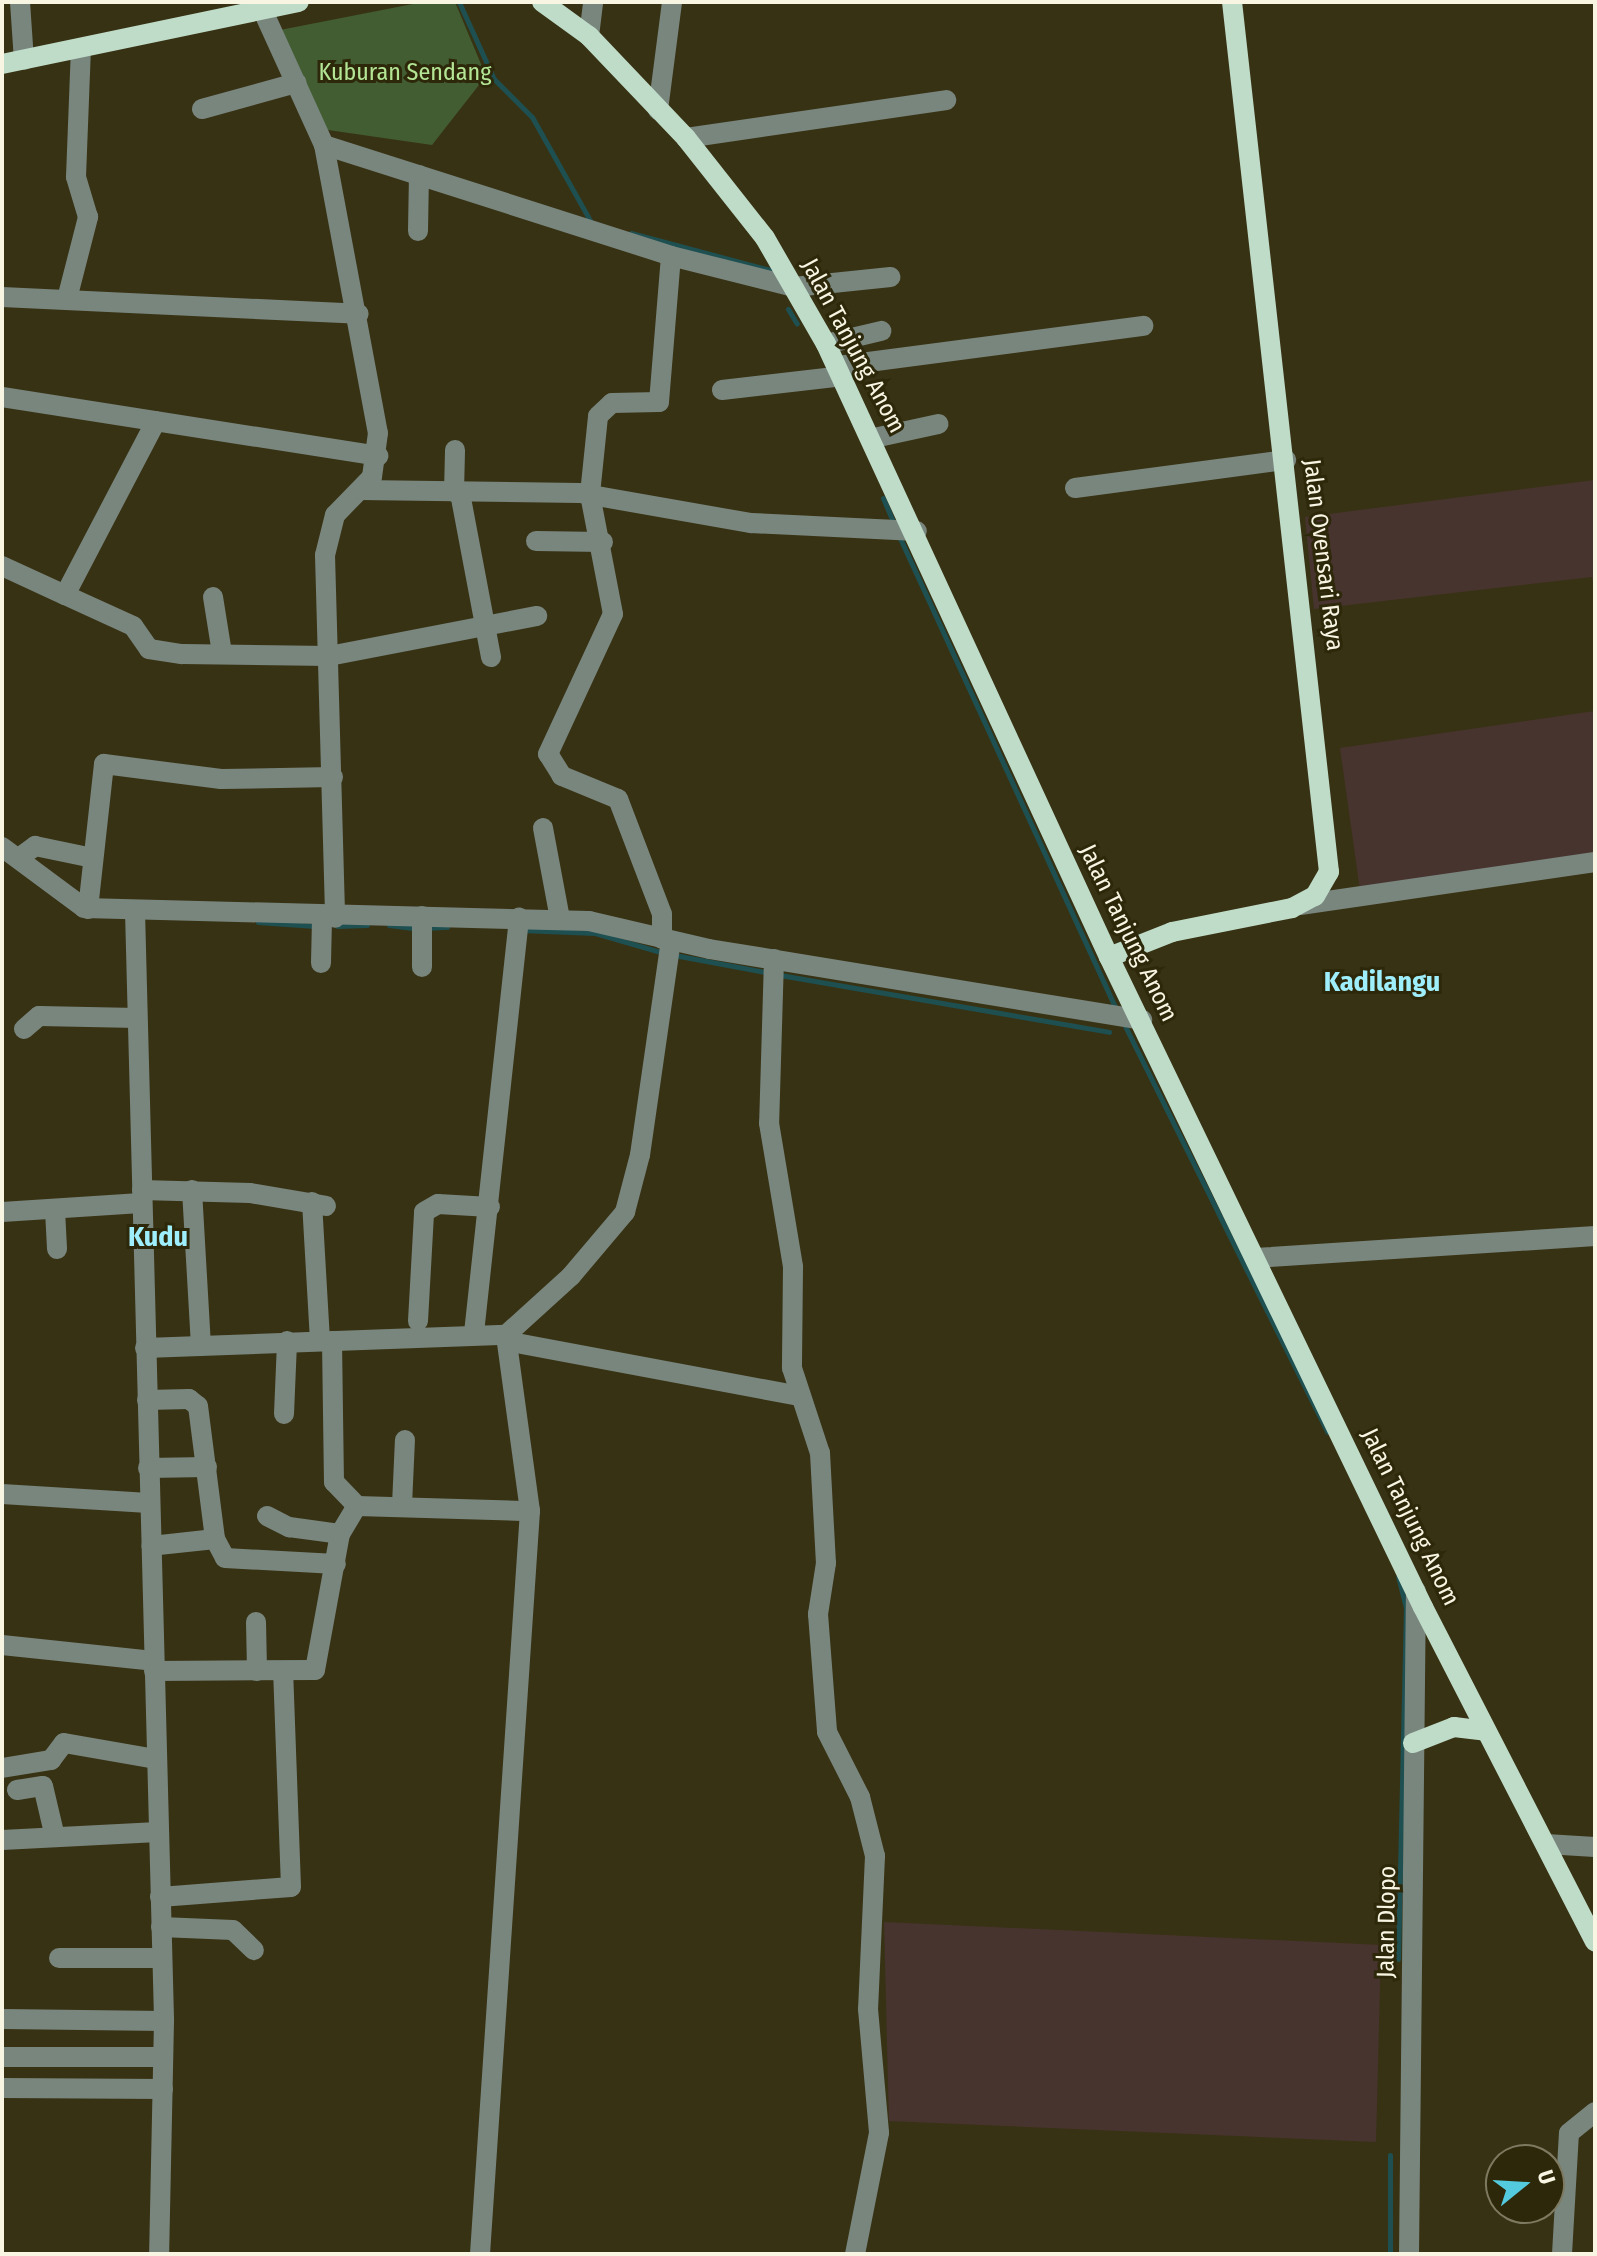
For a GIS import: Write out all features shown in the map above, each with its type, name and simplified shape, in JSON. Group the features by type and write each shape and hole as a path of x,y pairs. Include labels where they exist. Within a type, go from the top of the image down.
{"main road":[{"path":"2,64 299,2"},
{"name":"Jalan Tanjung Anom","path":"542,2 589,36 686,138 794,287 826,344 874,438 903,530 1109,957 1127,1020 1255,1258 1416,1591 1595,1941"},
{"name":"Jalan Ovensari Raya","path":"1232,2 1331,857 1322,887 1300,905"},
{"path":"1109,957 1172,932 1300,905"},
{"path":"1413,1743 1454,1727 1486,1731"}],"street":[{"path":"20,2 24,60"},
{"path":"589,36 593,2"},
{"path":"658,110 672,2"},
{"path":"262,9 324,145 359,314 378,456 361,490 327,532 333,777 321,963"},
{"path":"2,30 24,37"},
{"path":"67,299 88,217 76,177 81,49"},
{"path":"202,109 296,83"},
{"path":"686,138 946,100"},
{"path":"324,145 671,256 794,287 890,277"},
{"path":"418,231 419,175"},
{"path":"508,1339 571,1276 625,1212 640,1155 667,946 662,914 618,799 562,776 548,754 613,614 603,542 590,494 601,409 651,406 662,395 671,256"},
{"path":"2,297 359,314"},
{"path":"722,390 1143,326"},
{"path":"826,344 881,331"},
{"path":"2,397 378,456"},
{"path":"65,595 156,421"},
{"path":"874,438 938,424"},
{"path":"455,450 457,492 491,657"},
{"path":"1075,488 1286,460"},
{"path":"361,490 590,494 751,523 903,530"},
{"path":"536,541 603,542"},
{"path":"2,566 133,626 149,649 329,656 537,616"},
{"path":"213,597 222,653"},
{"path":"88,909 99,775 108,762 221,779 333,777"},
{"path":"543,828 560,919"},
{"path":"11,852 35,846 93,858"},
{"path":"11,852 65,899 88,909 135,916 518,927 560,919 667,946 773,967 1127,1020"},
{"path":"1300,905 1595,862"},
{"path":"135,916 164,2021 159,2254"},
{"path":"422,924 422,967"},
{"path":"474,1333 518,927"},
{"path":"773,967 769,1123 793,1267 788,1336 799,1396 820,1453 826,1563 818,1614 827,1732 860,1797 875,1856 868,2009 879,2133 855,2254"},
{"path":"24,1029 39,1016 137,1018"},
{"path":"2,1212 55,1210 192,1190 319,1204 334,1482 357,1506 530,1511"},
{"path":"192,1190 201,1345"},
{"path":"418,1321 424,1212 438,1204 490,1207"},
{"path":"55,1210 57,1249"},
{"path":"1255,1258 1595,1236"},
{"path":"145,1348 474,1333 799,1396"},
{"path":"480,2254 530,1511 508,1339"},
{"path":"284,1414 287,1341"},
{"path":"147,1400 193,1400 207,1467 215,1539 225,1558 336,1564"},
{"path":"402,1505 405,1440"},
{"path":"148,1468 207,1467"},
{"path":"2,1494 149,1503"},
{"path":"2,1645 154,1666 283,1672 318,1668 340,1534 357,1506"},
{"path":"267,1516 289,1527 340,1534"},
{"path":"151,1546 215,1539"},
{"name":"Jalan Dlopo","path":"1409,2254 1416,1591"},
{"path":"256,1622 257,1671"},
{"path":"160,1897 289,1889 283,1672"},
{"path":"2,1768 54,1758 64,1743 156,1759"},
{"path":"36,1763 55,1837"},
{"path":"17,1790 43,1786"},
{"path":"2,1840 158,1832"},
{"path":"1546,1844 1595,1847"},
{"path":"161,1927 233,1930 254,1950"},
{"path":"59,1958 162,1958"},
{"path":"2,2019 164,2021"},
{"path":"2,2057 163,2057"},
{"path":"2,2088 163,2089"},
{"path":"1562,2254 1569,2133 1595,2112"}],"shaded area":[{"path":"1595,480 1595,593 1592,577 1314,609 1305,517"},
{"path":"1595,711 1595,852 1360,890 1340,748"},
{"path":"884,1922 1381,1945 1376,2142 889,2121"}],"green space":[{"name":"Kuburan Sendang","path":"423,2 455,2 486,76 432,145 321,129 280,30"}],"waterway":[{"path":"459,2 494,79 532,117 591,222"},
{"path":"631,233 770,270"},
{"path":"788,309 797,324"},
{"path":"883,498 895,526"},
{"path":"899,536 1116,1009"},
{"path":"258,922 315,926"},
{"path":"337,926 367,925"},
{"path":"389,925 415,928"},
{"path":"425,928 447,927"},
{"path":"521,930 595,933 664,953"},
{"path":"674,955 770,973"},
{"path":"780,975 1109,1032"},
{"path":"1123,1022 1327,1432"},
{"path":"1398,1577 1406,1608 1398,1959"},
{"path":"1390,2155 1390,2254"}],"district":[{"name":"Kadilangu","path":"1382,982"},
{"name":"Kudu","path":"158,1237"}]}
